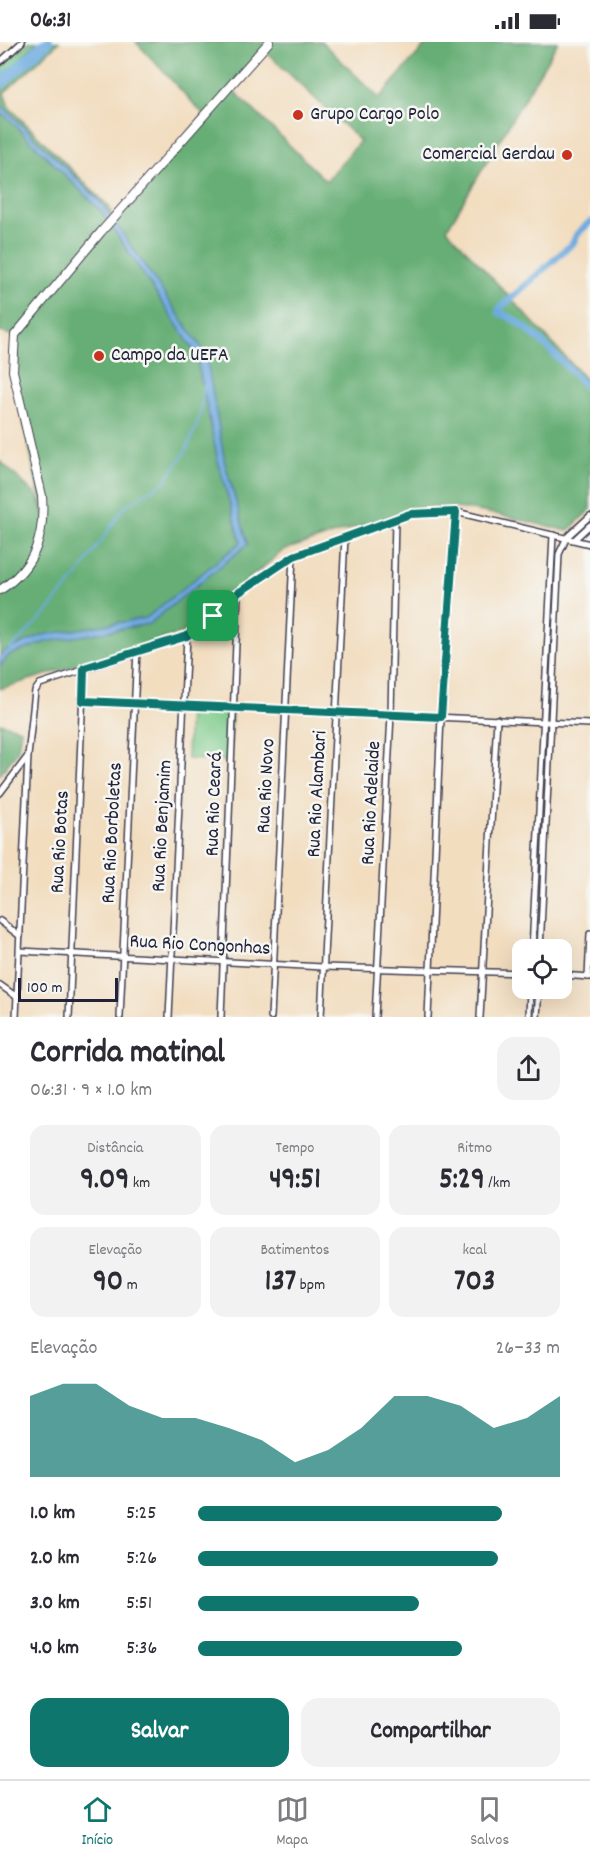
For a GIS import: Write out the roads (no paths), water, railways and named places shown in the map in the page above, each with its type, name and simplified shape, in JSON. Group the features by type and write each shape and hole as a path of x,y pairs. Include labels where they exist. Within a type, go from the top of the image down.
{"main road":[{"path":"0,590 15,579 32,559 39,543 44,517 42,496 13,371 15,335 113,218 268,42"}],"street":[{"path":"0,62 22,42"},
{"path":"428,1017 441,717 456,512"},
{"path":"16,1017 28,756 36,688 40,684 187,636 238,593 294,556 410,514 456,512 590,543"},
{"path":"540,939 559,554 567,537 590,516"},
{"name":"Rua Rio Adelaide","path":"375,1017 391,715 395,519"},
{"path":"575,539 590,525"},
{"path":"532,939 553,535"},
{"name":"Rua Rio Alambari","path":"321,1017 345,537"},
{"name":"Rua Rio Novo","path":"271,1017 294,556"},
{"name":"Rua Rio Ceará","path":"220,1017 238,593"},
{"name":"Rua Rio Benjamim","path":"169,1017 187,636"},
{"name":"Rua Rio Borboletas","path":"120,1017 137,651"},
{"name":"Rua Rio Botas","path":"69,1017 84,668"},
{"path":"83,701 590,724"},
{"path":"480,1017 496,719"},
{"path":"0,793 28,756"},
{"path":"0,921 21,936"},
{"path":"572,976 589,977 590,934"},
{"name":"Rua Rio Congonhas","path":"20,951 323,967 512,973"},
{"path":"0,985 17,997"},
{"path":"530,999 530,1017"},
{"path":"537,1017 538,999"}],"water":[{"path":"0,104 100,201 206,354 225,463 248,544 149,624 46,642 9,655 0,667 0,657 5,651 42,635 146,618 241,542 219,466 196,354 102,212 7,117 0,113"}],"waterway":[{"path":"0,84 47,42"},
{"path":"590,222 577,234 573,243 499,309 499,313 509,317 534,335 590,391"},
{"path":"10,649 47,612 79,573 125,506 164,482 185,453 200,417 204,385"}],"place":[{"name":"Grupo Cargo Polo","path":"298,115"},
{"name":"Comercial Gerdau","path":"567,155"},
{"name":"Campo da UEFA","path":"99,356"}]}
